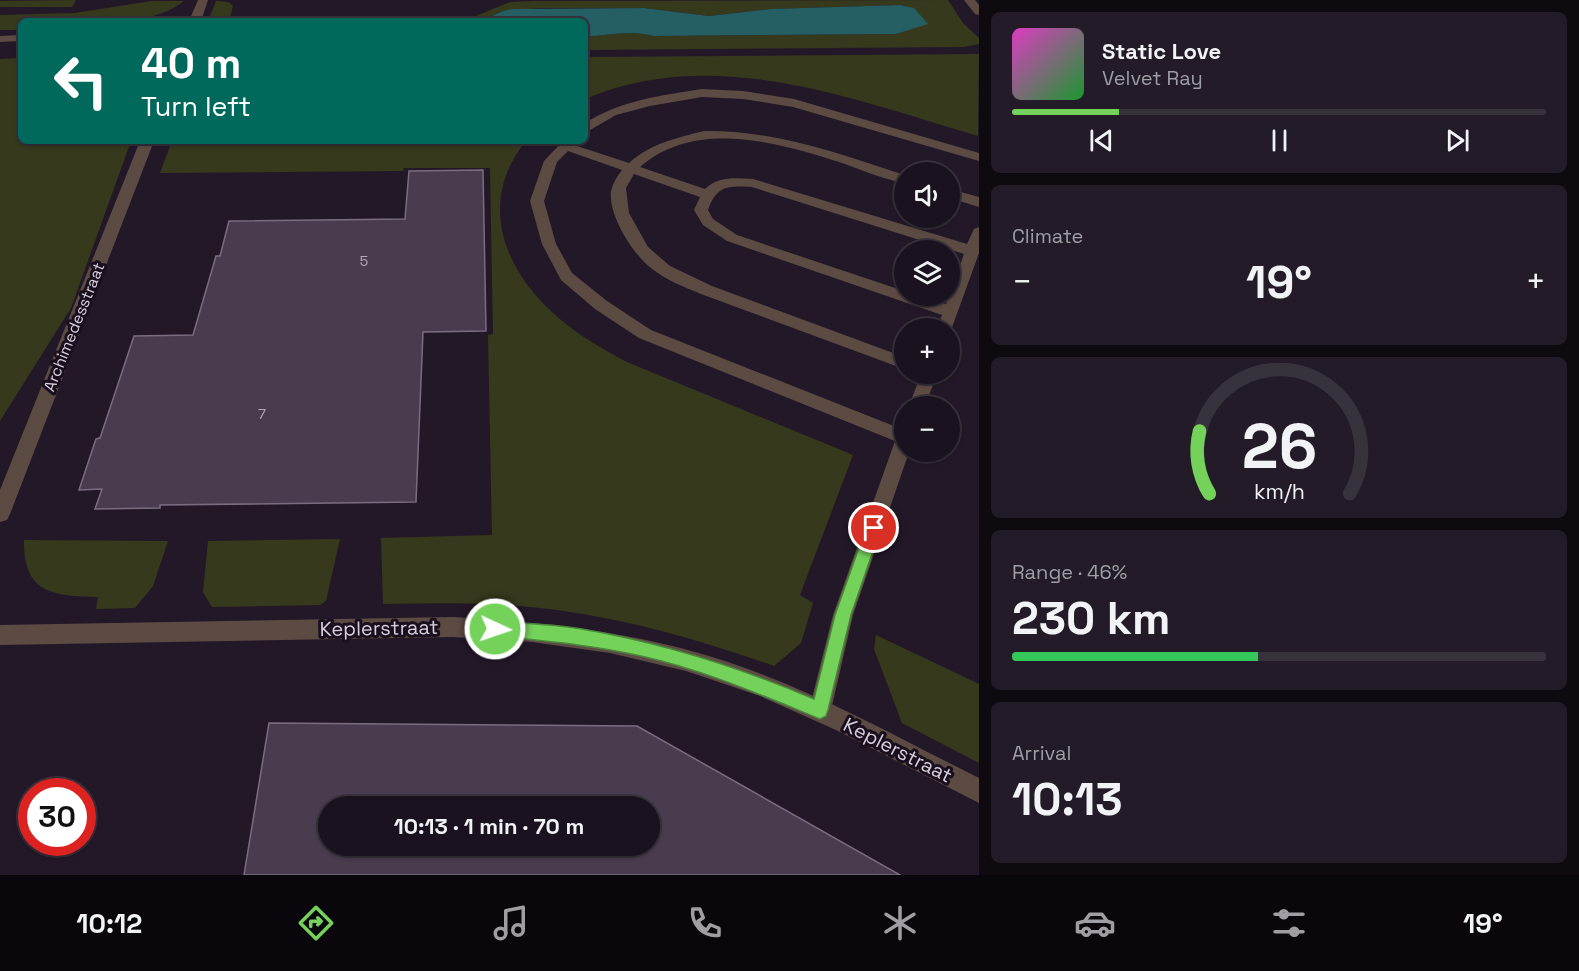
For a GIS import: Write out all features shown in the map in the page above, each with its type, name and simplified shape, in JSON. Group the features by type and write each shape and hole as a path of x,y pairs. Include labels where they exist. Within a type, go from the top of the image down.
{"street":[{"path":"196,18 203,0"},
{"path":"969,0 979,12"},
{"path":"0,39 18,38"},
{"path":"588,127 612,112 649,102 702,93 743,95 794,103 979,157"},
{"path":"894,176 783,142 735,134 685,138 651,152 629,168 618,192 626,227 656,263 702,288 894,359"},
{"name":"Archimedesstraat","path":"0,514 146,144"},
{"path":"706,194 567,144 551,161 537,201 549,244 566,276 601,305 645,333 894,435"},
{"path":"951,312 732,238 708,222 701,210 706,194 717,186 731,182 753,183 972,251"},
{"path":"960,196 979,202"},
{"path":"949,318 979,232"},
{"path":"820,710 843,615 896,462"},
{"name":"Keplerstraat","path":"0,635 453,627 516,629 579,636 642,648 704,665 761,685 820,710 979,791"}],"shaded area":[{"path":"76,0 72,7 0,7 0,1"},
{"path":"948,0 963,23 979,38 979,44 964,47 588,50 588,36 628,33 654,36 896,34 907,6 900,5 770,9 709,16 644,8 540,8 503,11 488,18 471,18 510,2"},
{"path":"151,1 184,1 168,10 145,18 18,18 18,30 0,30 0,15 75,13"},
{"path":"216,1 228,2 233,6 230,18 209,18"},
{"path":"900,5 914,8 928,24 896,34 654,36 628,33 588,36 588,18 488,18 513,9 644,8 709,16 770,9"},
{"path":"979,54 978,136 832,94 783,83 733,77 683,76 634,83 588,98 588,57"},
{"path":"18,58 18,144 130,144 71,308 0,421 0,59"},
{"path":"171,144 524,144 512,163 503,185 500,208 502,230 519,273 551,311 587,339 627,362 853,455 800,595 813,603 801,643 774,666 667,632 585,614 492,604 383,604 381,538 492,535 488,335 493,334 490,168 160,173"},
{"path":"340,539 326,601 320,605 212,607 203,592 208,541"},
{"path":"24,540 168,541 153,586 135,608 96,609 98,597 55,593 35,582 25,558"},
{"path":"876,635 979,684 979,763 902,723 874,649"}],"building":[{"path":"483,170 486,331 423,332 416,502 160,505 160,508 95,509 102,489 79,490 96,439 100,438 134,336 193,335 216,256 220,256 229,221 405,219 409,171"},
{"path":"269,723 637,726 900,875 244,875"}],"route":[{"path":"495,629 579,636 642,648 704,665 761,685 820,710 843,615 874,528"}]}
